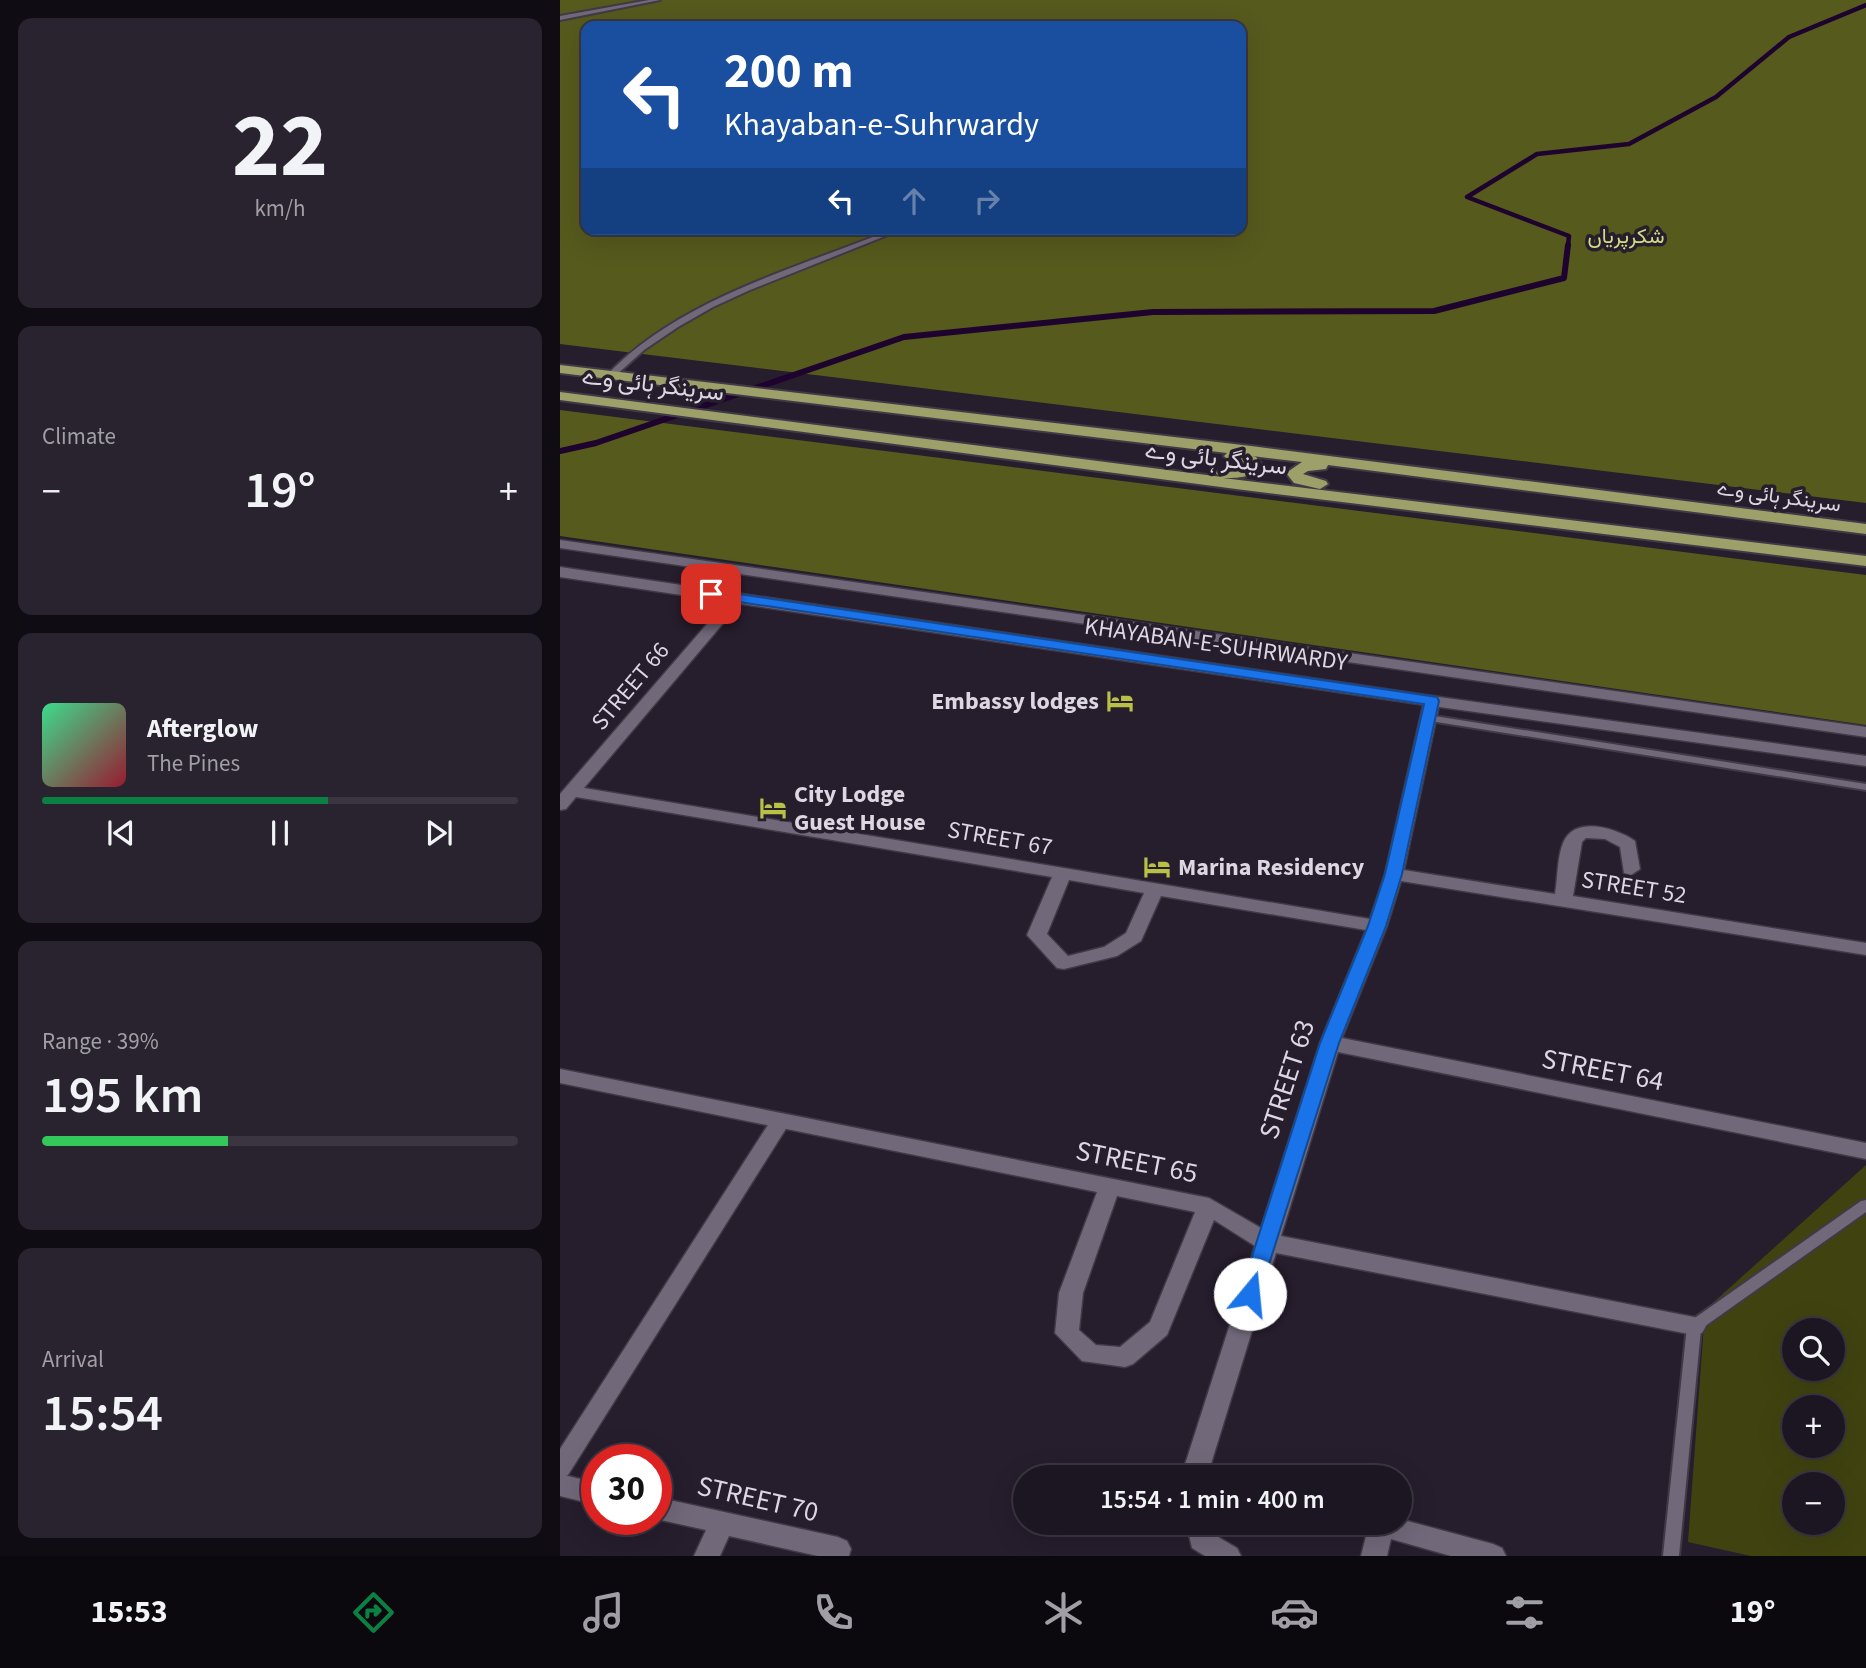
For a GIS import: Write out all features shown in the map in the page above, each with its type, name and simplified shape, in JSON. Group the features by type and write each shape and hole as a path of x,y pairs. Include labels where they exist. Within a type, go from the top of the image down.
{"highway":[{"name":"سرینگر ہائی وے","path":"560,369 1866,529"},
{"name":"سرینگر ہائی وے","path":"560,396 1866,561"},
{"path":"850,403 900,415 1238,456 1251,460 1255,466 1249,472 1234,474 940,437 865,434"},
{"path":"1702,542 1623,523 1306,482 1299,480 1294,473 1299,468 1312,465 1688,513 1757,514"}],"street":[{"name":"KHAYABAN-E-SUHRWARDY","path":"560,544 1866,732"},
{"name":"KHAYABAN-E-SUHRWARDY","path":"560,572 1430,709 1866,761"},
{"name":"STREET 66","path":"567,798 737,598"},
{"name":"STREET 63","path":"1200,1465 1266,1241 1330,1043 1377,926 1394,874 1430,709"},
{"name":"STREET 67","path":"567,798 1063,873 1377,926"},
{"path":"1563,901 1573,841 1581,833 1599,832 1618,836 1629,845 1631,869"},
{"path":"1063,873 1037,934 1064,963 1110,951 1134,937 1155,889"},
{"name":"STREET 52","path":"1394,874 1866,949"},
{"name":"STREET 64","path":"1330,1043 1866,1151"},
{"name":"STREET 65","path":"560,1076 1209,1206 1266,1241 1694,1326"},
{"path":"560,1468 780,1122"},
{"path":"1110,1186 1071,1293 1067,1333 1090,1354 1125,1357 1159,1328 1209,1206"},
{"path":"560,1485 581,1490"},
{"name":"STREET 70","path":"672,1511 838,1549 836,1556"},
{"path":"707,1556 722,1523"},
{"path":"1412,1534 1493,1556"},
{"path":"1200,1535 1201,1540 1228,1556"},
{"path":"1374,1556 1375,1535"}],"lane":[{"path":"560,18 657,0"},
{"path":"611,375 637,350 698,312 885,235"},
{"path":"1430,709 1866,787"},
{"path":"1671,1556 1694,1326 1866,1205"}],"green space":[{"name":"شکرپریاں","path":"560,0 1866,0 1866,503 560,344"},
{"path":"560,410 1866,575 1866,725 560,536"},
{"path":"1866,1165 1866,1556 1751,1556 1688,1542 1705,1310"}],"waterway":[{"path":"1568,246 1569,236 1467,197 1537,154 1629,144 1716,97 1789,37 1866,5"},
{"path":"560,451 596,443 904,337 1153,312 1434,311 1564,278 1568,245"}],"place":[{"name":"Embassy lodges","path":"1120,701"},
{"name":"City Lodge Guest House","path":"773,808"},
{"name":"Marina Residency","path":"1157,867"}],"route":[{"path":"711,594 1432,701 1394,874 1377,926 1330,1043 1250,1294"}]}
